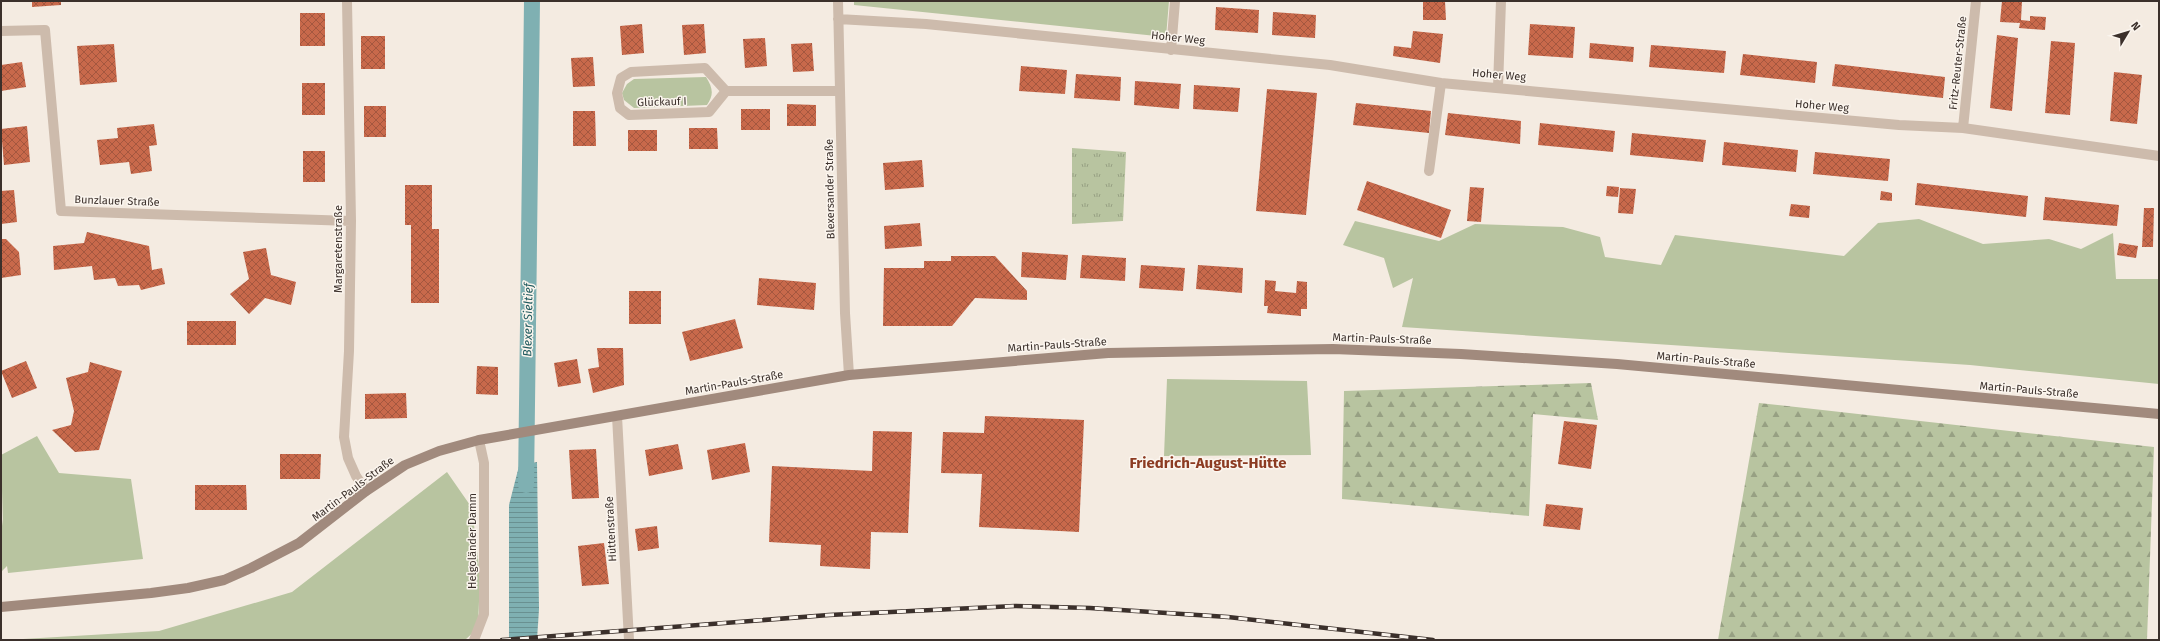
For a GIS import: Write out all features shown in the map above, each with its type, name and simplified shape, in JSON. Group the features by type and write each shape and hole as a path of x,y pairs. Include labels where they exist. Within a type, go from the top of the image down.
{"street":[{"name":"Margaretenstraße","path":"347,1 351,221 349,351 344,437 348,458 356,476 366,491"},
{"name":"Blexersander Straße","path":"838,1 845,313 849,375"},
{"path":"1171,50 1175,1"},
{"path":"1498,87 1501,1"},
{"name":"Fritz-Reuter-Straße","path":"1963,128 1976,1"},
{"name":"Hoher Weg","path":"838,19 926,24 1330,65 1441,83 1891,124 1963,128 2159,156"},
{"name":"Bunzlauer Straße","path":"1,31 45,30 61,211 351,221"},
{"name":"Glückauf I","path":"705,68 726,92 709,112 629,115 620,108 617,93 620,78 631,72 705,68"},
{"path":"1429,171 1441,83"},
{"path":"726,92 839,91"},
{"name":"Martin-Pauls-Straße","path":"1,607 151,593 188,588 224,580 252,568 300,543 366,491 405,465 439,451 479,440 849,375 1108,353 1333,349 1461,354 1617,364 2159,414"},
{"name":"Hüttenstraße","path":"617,416 629,640"},
{"name":"Helgoländer Damm","path":"474,640 484,614 484,463 479,440"}],"green space":[{"path":"854,1 1169,1 1166,37 854,5"},
{"path":"706,77 712,91 711,98 707,105 634,108 624,100 622,93 627,84 634,79"},
{"path":"1072,148 1126,152 1123,221 1072,224"},
{"path":"1919,219 1983,244 2049,239 2081,249 2113,233 2116,279 2159,279 2159,384 1970,365 1402,327 1413,278 1393,288 1384,258 1343,245 1355,221 1439,241 1475,224 1563,227 1600,237 1605,257 1661,265 1675,235 1844,256 1878,223"},
{"path":"1167,379 1307,381 1311,455 1164,456"},
{"path":"1591,383 1598,420 1533,414 1529,516 1342,499 1344,391"},
{"path":"1759,403 2154,447 2147,640 1718,640"},
{"path":"37,436 59,473 131,479 143,559 8,573 7,566 1,572 1,512 3,526 1,455"},
{"path":"447,472 472,508 480,575 478,628 465,640 6,640 159,631 292,592"}],"water":[{"path":"537,462 539,609 537,640 509,640 509,505 519,466"}],"building":[{"path":"32,1 61,1 61,5 32,7"},
{"path":"1423,1 1445,1 1446,20 1423,20"},
{"path":"2002,1 2022,1 2021,20 2030,21 2030,16 2046,17 2045,30 2019,28 2020,23 2000,22"},
{"path":"1216,7 1259,10 1258,33 1215,30"},
{"path":"1273,12 1316,15 1315,38 1272,35"},
{"path":"300,13 325,13 325,46 300,46"},
{"path":"642,24 644,53 622,55 620,26"},
{"path":"704,24 706,53 684,55 682,25"},
{"path":"1530,24 1575,27 1573,58 1528,55"},
{"path":"1413,31 1443,34 1440,63 1393,56 1394,46 1411,48"},
{"path":"1997,35 2018,38 2012,111 1990,108"},
{"path":"361,36 385,36 385,69 361,69"},
{"path":"765,38 767,66 745,68 743,39"},
{"path":"2051,41 2075,43 2070,115 2045,113"},
{"path":"812,43 814,71 793,72 791,44"},
{"path":"1590,43 1634,47 1633,62 1589,58"},
{"path":"114,44 117,82 80,85 77,46"},
{"path":"1651,45 1726,51 1724,73 1649,67"},
{"path":"1743,54 1817,62 1815,83 1740,75"},
{"path":"593,57 595,86 573,87 571,58"},
{"path":"22,62 26,87 1,91 1,65"},
{"path":"1835,64 1945,77 1943,98 1832,86"},
{"path":"1021,66 1067,70 1065,94 1019,91"},
{"path":"2114,72 2142,75 2137,124 2110,121"},
{"path":"1076,74 1121,77 1120,101 1074,98"},
{"path":"1135,81 1181,84 1179,109 1134,105"},
{"path":"302,83 325,83 325,115 302,115"},
{"path":"1194,85 1240,88 1238,112 1193,109"},
{"path":"1267,89 1317,93 1306,215 1256,211"},
{"path":"1356,103 1431,111 1429,133 1353,125"},
{"path":"787,104 816,105 816,126 787,126"},
{"path":"364,106 386,106 386,137 364,137"},
{"path":"741,109 770,109 770,130 741,130"},
{"path":"573,111 595,111 596,146 573,146"},
{"path":"1448,113 1521,121 1520,144 1445,135"},
{"path":"1540,123 1615,131 1613,152 1538,145"},
{"path":"154,124 157,145 149,146 152,171 131,174 129,162 100,165 97,140 118,138 117,128"},
{"path":"27,126 30,162 4,165 1,129"},
{"path":"689,128 717,128 718,149 689,149"},
{"path":"628,130 657,130 657,151 628,151"},
{"path":"1632,133 1706,140 1703,162 1630,155"},
{"path":"1724,142 1798,150 1796,172 1722,165"},
{"path":"303,151 325,151 325,182 303,182"},
{"path":"1815,152 1890,159 1888,181 1813,174"},
{"path":"922,160 924,187 885,190 883,163"},
{"path":"1367,181 1451,210 1441,238 1357,210"},
{"path":"1917,183 2028,196 2026,217 1915,205"},
{"path":"405,185 432,185 432,229 439,229 439,303 411,303 411,225 405,225"},
{"path":"1607,186 1619,187 1618,197 1606,196"},
{"path":"1470,187 1484,188 1481,222 1467,221"},
{"path":"1620,188 1636,189 1633,214 1618,213"},
{"path":"14,190 17,222 1,224 1,191"},
{"path":"1881,191 1892,193 1892,201 1880,200"},
{"path":"2045,197 2119,205 2117,226 2043,220"},
{"path":"1791,204 1810,206 1809,218 1789,216"},
{"path":"2144,208 2154,208 2153,247 2142,247"},
{"path":"920,223 922,246 885,249 884,226"},
{"path":"87,232 149,246 152,270 162,268 165,284 141,290 139,285 118,286 115,278 94,280 92,266 54,270 53,246 84,243"},
{"path":"1,239 6,239 19,252 21,275 1,278"},
{"path":"2119,243 2138,246 2136,258 2117,255"},
{"path":"266,248 271,275 296,282 291,305 265,298 249,314 230,294 249,279 243,252"},
{"path":"1022,252 1068,255 1066,280 1021,277"},
{"path":"1082,255 1126,258 1125,281 1080,278"},
{"path":"951,256 995,256 1027,291 1027,300 975,298 952,326 883,326 884,268 924,268 924,261 951,261"},
{"path":"1141,265 1185,268 1183,291 1139,288"},
{"path":"1198,265 1243,268 1242,293 1196,289"},
{"path":"759,278 816,283 814,310 757,305"},
{"path":"1265,280 1276,281 1275,291 1296,293 1297,281 1307,282 1307,309 1301,309 1301,316 1267,313 1268,306 1264,306"},
{"path":"629,291 661,291 661,324 629,324"},
{"path":"735,319 743,348 690,361 682,332"},
{"path":"187,321 236,321 236,345 187,345"},
{"path":"597,348 623,348 624,385 593,393 588,369 599,367"},
{"path":"577,359 581,383 558,387 554,363"},
{"path":"26,361 37,388 12,398 1,371"},
{"path":"90,362 122,371 99,450 75,452 52,430 71,425 74,411 66,378 88,372"},
{"path":"477,366 498,367 498,395 476,394"},
{"path":"406,393 407,418 365,419 365,394"},
{"path":"985,416 1084,420 1079,532 979,527 982,474 941,473 943,432 984,433"},
{"path":"1564,421 1597,425 1591,469 1558,464"},
{"path":"873,431 912,432 908,533 871,532 870,569 820,566 821,545 769,542 772,466 872,471"},
{"path":"745,443 750,472 712,480 707,450"},
{"path":"678,444 683,469 649,476 645,450"},
{"path":"596,449 599,498 572,499 569,450"},
{"path":"280,454 321,454 320,479 280,479"},
{"path":"195,485 246,485 247,510 195,510"},
{"path":"1546,504 1583,508 1580,530 1543,526"},
{"path":"657,526 659,548 638,551 635,529"},
{"path":"604,543 609,584 582,586 578,546"}],"waterway":[{"name":"Blexer Sieltief","path":"526,485 532,1"}],"railway":[{"path":"502,640 829,615 1015,606 1090,608 1228,617 1433,640"}],"district":[{"name":"Friedrich-August-Hütte","path":"1208,463"}]}
